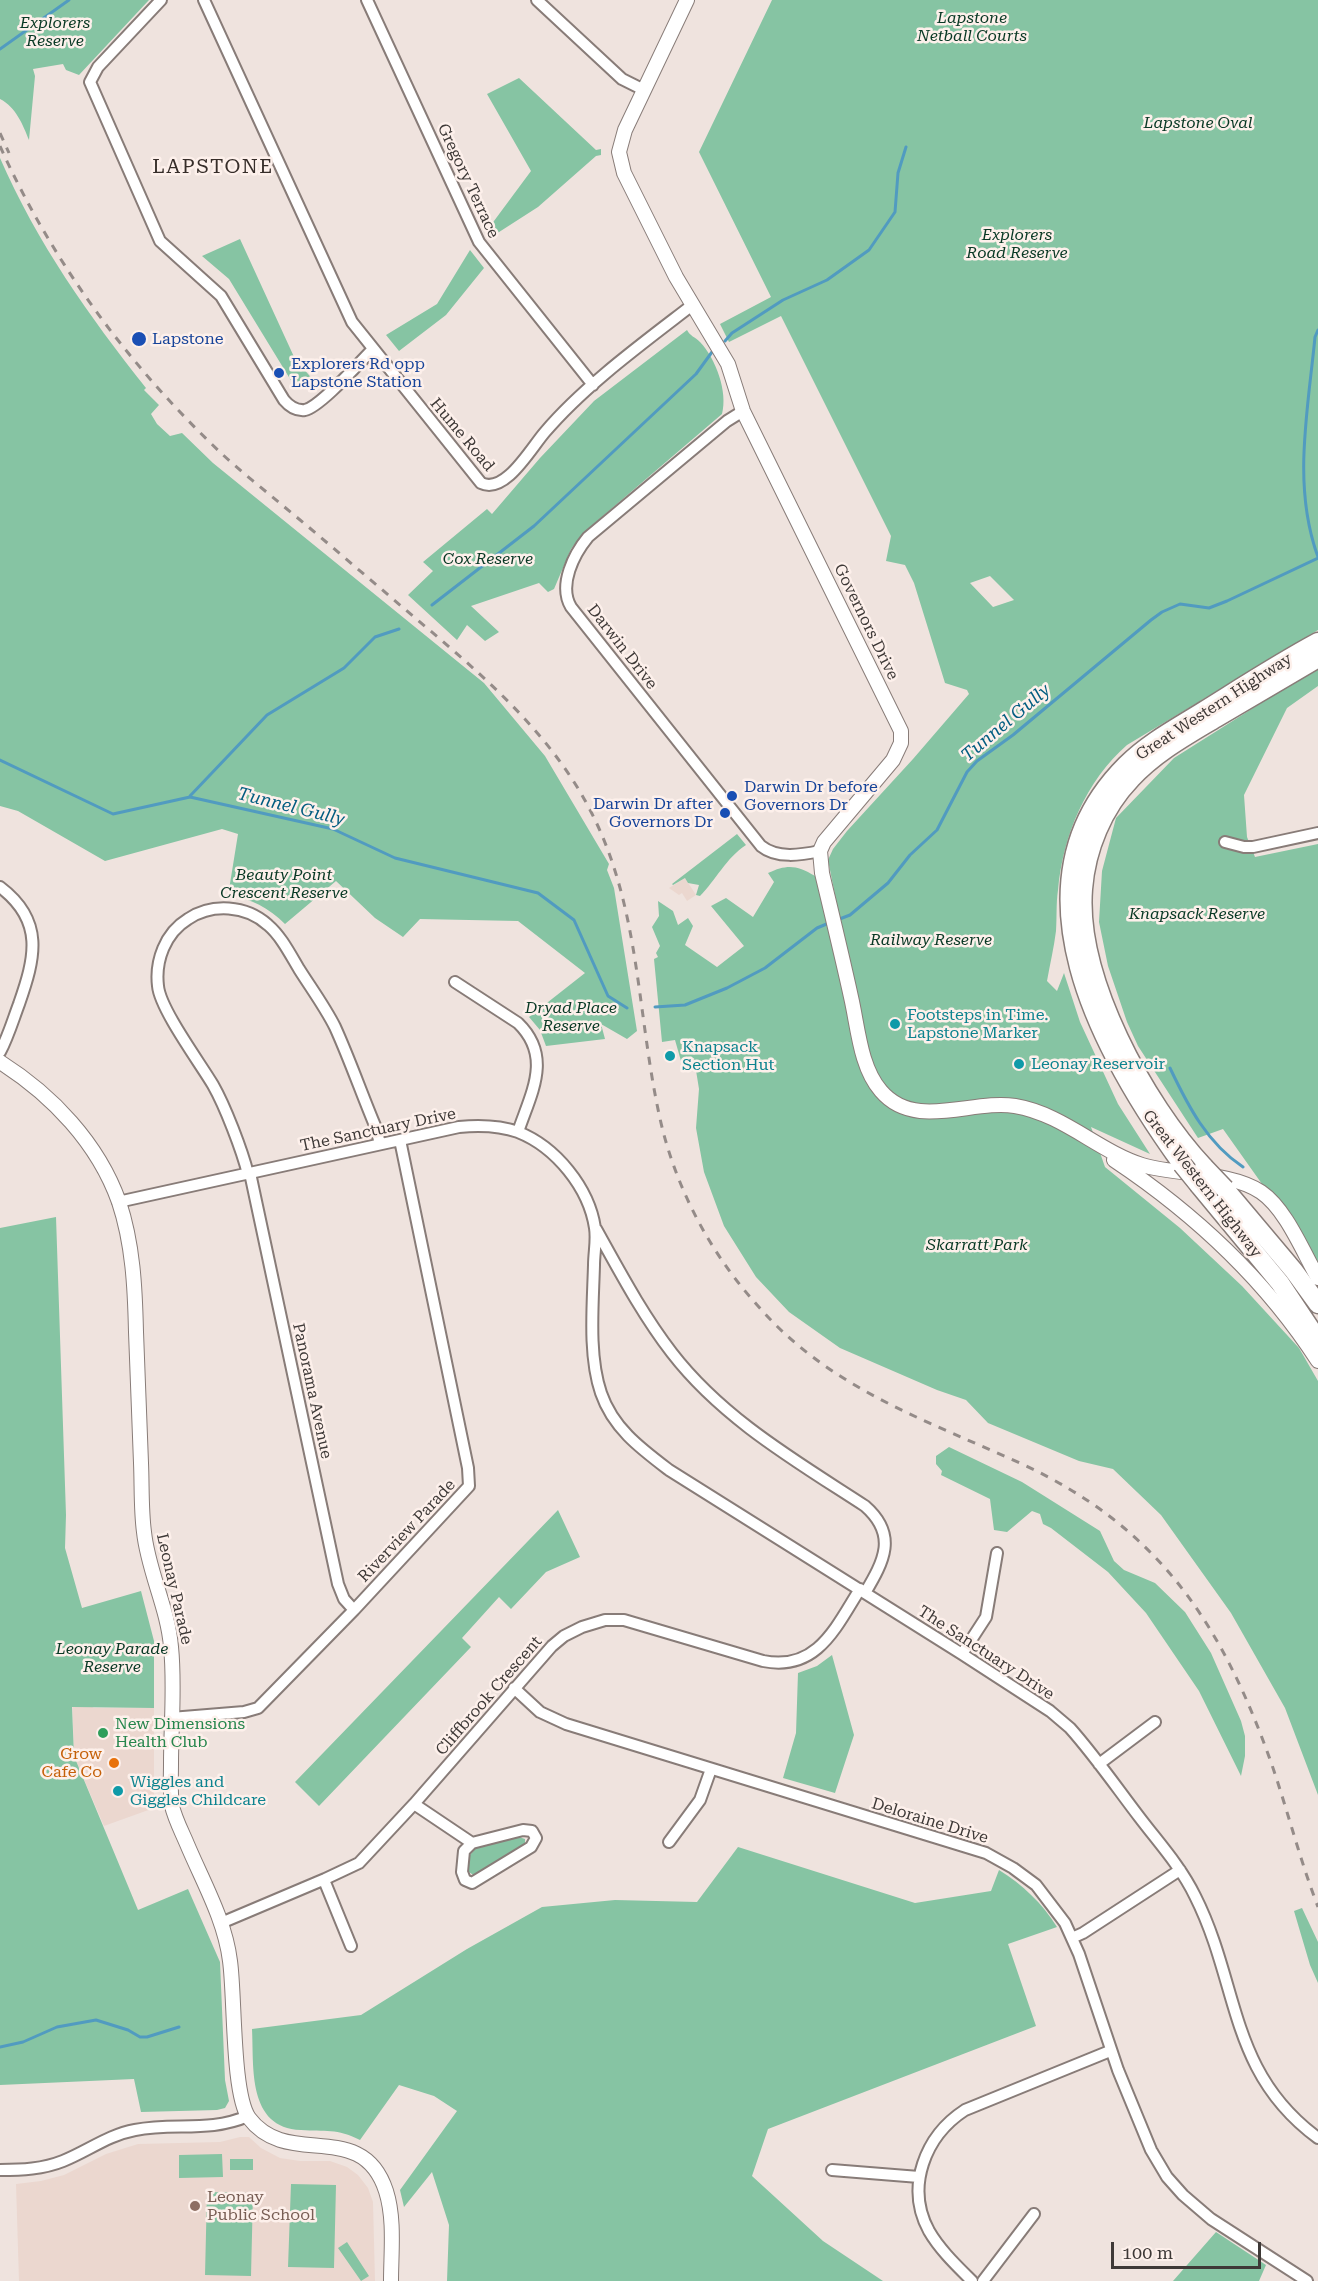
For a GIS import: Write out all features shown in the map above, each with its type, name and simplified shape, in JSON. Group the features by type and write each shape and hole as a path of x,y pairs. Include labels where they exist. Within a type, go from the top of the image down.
{"highway":[{"name":"Great Western Highway","path":"1318,642 1174,729 1127,763 1098,800 1082,830 1076,849 1068,904 1072,939 1082,974 1124,1076 1142,1108 1182,1164 1225,1189 1280,1254 1318,1304"},
{"name":"Great Western Highway","path":"1318,658 1178,741 1139,771 1108,809 1096,835 1086,868 1083,907 1086,941 1109,1011 1132,1062 1158,1108 1202,1176 1280,1283 1318,1340"}],"main road":[{"name":"Governors Drive","path":"687,0 622,138 619,152 621,164 626,179 692,306 728,364 743,411 901,731 901,743 893,760 831,833 820,851"},
{"path":"820,851 822,873 868,1067 878,1087 891,1101 904,1108 922,1112 991,1104 1034,1110 1088,1136 1118,1155 1143,1165 1171,1172 1229,1180 1262,1192 1282,1214 1318,1278"},
{"name":"Leonay Parade","path":"0,1062 22,1076 42,1093 80,1133 97,1158 118,1202 131,1252 144,1531 171,1642 173,1809 221,1923 228,1948 232,1974 239,2084 248,2116"},
{"path":"1059,1122 1165,1195 1215,1238 1263,1287 1303,1337 1318,1361"},
{"path":"248,2116 262,2130 279,2140 297,2145 343,2148 361,2157 373,2168 389,2200 391,2281"}],"street":[{"path":"161,0 95,72 90,82 160,241 221,296 287,403 297,410 306,410 318,403 373,349"},
{"name":"Hume Road","path":"204,0 350,316 373,349 484,485 496,484 507,478 551,425 593,385 692,306"},
{"name":"Gregory Terrace","path":"367,0 479,242 593,385"},
{"path":"537,0 622,79 644,90"},
{"name":"Darwin Drive","path":"743,411 718,428 588,537 573,562 567,585 567,598 763,848 770,852 796,855 820,851"},
{"path":"1225,842 1253,847 1318,833"},
{"path":"0,887 16,902 26,916 32,931 34,950 30,973 0,1052"},
{"name":"Panorama Avenue","path":"354,1610 344,1599 338,1584 249,1173 217,1092 161,999 158,986 158,964 163,949 170,936 188,919 215,909 237,909 256,916 267,924 281,940 335,1027 376,1128 380,1144"},
{"path":"455,982 518,1023 525,1030 535,1049 538,1060 536,1077 518,1132"},
{"name":"The Sanctuary Drive","path":"118,1202 459,1127 481,1125 518,1132 542,1146 570,1173 584,1197 595,1229 594,1354 597,1380 603,1400 623,1431 669,1470 962,1654 1061,1720 1099,1764 1180,1870 1205,1920 1256,2068 1281,2105 1318,2138"},
{"name":"Riverview Parade","path":"171,1718 254,1711 262,1705 470,1486 400,1140"},
{"name":"Cliffbrook Crescent","path":"221,1923 351,1868 367,1856 514,1688 564,1636 593,1623 614,1619 634,1622 763,1661 779,1663 793,1661 812,1653 825,1642 881,1566 885,1554 884,1532 875,1515 865,1506 760,1437 718,1403 683,1366 654,1328 595,1229"},
{"path":"594,1266 604,1261 615,1262"},
{"path":"962,1654 986,1617 996,1553"},
{"name":"Deloraine Drive","path":"514,1688 540,1712 554,1720 986,1853 1013,1868 1036,1885 1055,1908 1072,1938 1110,2051 1151,2150 1161,2168 1175,2187 1211,2219 1307,2281"},
{"path":"1099,1764 1155,1722"},
{"path":"669,1842 700,1800 711,1769"},
{"path":"414,1804 472,1843 523,1830 532,1831 536,1839 531,1847 472,1883 465,1880 462,1872 464,1851 472,1843"},
{"path":"1072,1938 1180,1870"},
{"path":"324,1880 351,1946"},
{"path":"972,2281 940,2247 928,2229 920,2206 919,2177 926,2154 933,2141 946,2125 965,2110 1110,2051"},
{"path":"0,2170 48,2166 106,2139 135,2130 216,2126 248,2116"},
{"path":"832,2169 919,2177"},
{"path":"982,2281 1034,2214"}],"shaded area":[{"path":"685,878 696,895 687,901 682,893 679,895 669,888"},
{"path":"72,1693 94,1708 154,1708 154,1808 104,1826 74,1756"},
{"name":"Leonay Public School","path":"249,2137 261,2148 280,2158 330,2161 347,2167 358,2175 368,2188 373,2202 375,2281 19,2281 16,2184 64,2175 106,2154 138,2144 220,2142"}],"green space":[{"name":"Explorers Reserve","path":"0,0 149,0 79,75 66,70 63,64 33,69 35,76 29,140 15,112 0,99"},
{"path":"772,0 1318,0 1318,630 1127,745 1112,759 1088,792 1071,829 1065,849 1057,895 1056,931 1047,981 1057,991 1064,973 1080,1022 1118,1104 1150,1154 1091,1127 1105,1167 1180,1228 1242,1286 1299,1348 1318,1381 1318,1795 1285,1708 1231,1613 1161,1515 1113,1469 1079,1461 988,1423 966,1400 937,1390 840,1348 789,1312 756,1277 724,1226 704,1172 696,1128 699,1089 694,1058 681,1061 675,1040 662,1042 654,959 658,957 656,953 660,946 652,927 659,916 658,901 673,911 678,925 688,918 693,926 685,945 717,967 744,946 711,906 726,898 753,917 774,882 768,873 786,867 803,870 815,876 824,912 837,905 828,860 833,849 969,694 967,690 945,683 914,583 905,565 886,561 891,536 781,316 729,342 720,324 771,297 699,152","holes":["990,576 1014,600 993,607 970,583"]},
{"path":"519,78 596,150 601,149 601,155 596,156 538,207 496,234 491,225 531,171 487,94"},
{"path":"0,158 47,249 104,334 146,388 144,390 159,405 151,414 157,424 170,436 182,433 213,463 484,683 545,756 609,864 607,870 614,888 637,1031 627,1039 601,1024 605,1039 546,1046 540,1030 529,1017 585,973 518,921 420,919 403,937 375,918 336,881 285,924 273,913 259,905 228,896 238,834 222,829 105,861 18,811 0,806"},
{"path":"240,239 295,359 315,382 303,389 295,387 229,279 202,256"},
{"path":"470,250 484,268 446,315 399,351 386,335 437,304"},
{"name":"Cox Reserve","path":"687,330 706,349 716,366 722,386 722,414 583,533 571,549 554,589 548,592 539,583 471,606 499,632 485,641 467,625 457,640 408,595 433,571 423,562 487,509 492,514 540,458 594,401"},
{"name":"Knapsack Reserve","path":"1318,667 1318,686 1287,708 1244,795 1247,837 1255,857 1318,844 1318,1263 1223,1129 1198,1138 1138,1046 1127,1022 1108,966 1099,922 1102,871 1116,818 1174,758"},
{"path":"737,834 746,845 733,856 700,896 696,895 699,885 688,883 685,878 672,884"},
{"name":"Leonay Parade Reserve","path":"56,1217 66,1515 65,1548 82,1608 141,1591 154,1641 154,1708 72,1707 74,1756 138,1910 188,1889 220,1962 225,2080 229,2101 225,2108 217,2110 141,2112 134,2079 0,2085 0,1228"},
{"path":"949,1447 1022,1482 1100,1531 1114,1561 1124,1570 1155,1583 1185,1612 1211,1653 1241,1721 1245,1736 1245,1756 1241,1776 1199,1691 1146,1613 1108,1572 1043,1524 1040,1514 1032,1511 1007,1532 994,1530 990,1499 941,1475 942,1471 936,1464 936,1456"},
{"path":"558,1510 580,1557 546,1572 511,1609 499,1597 462,1638 471,1647 319,1806 295,1782"},
{"path":"832,1655 854,1735 835,1793 783,1778 796,1733 798,1673 817,1666"},
{"path":"519,1837 525,1839 525,1845 476,1877 469,1872 469,1856 476,1848"},
{"path":"738,1847 915,1903 991,1891 999,1870 1031,1895 1057,1927 1008,1944 1036,2026 768,2129 752,2176 823,2241 883,2281 447,2281 449,2225 432,2172 404,2207 400,2190 457,2111 434,2096 399,2085 360,2140 338,2132 283,2127 271,2119 262,2107 254,2077 252,2029 361,2015 467,1949 542,1907 615,1900 697,1902"},
{"path":"1302,1908 1318,1942 1318,1983 1310,1965 1294,1911"},
{"path":"222,2154 223,2177 179,2178 179,2155"},
{"path":"230,2159 253,2159 253,2170 230,2170"},
{"path":"291,2184 336,2185 334,2268 288,2267"},
{"path":"207,2192 253,2193 251,2276 205,2275"},
{"path":"1216,2232 1266,2265 1259,2281 1173,2281"},
{"path":"347,2242 369,2276 361,2281 338,2248"}],"waterway":[{"path":"0,49 69,0"},
{"path":"725,341 732,333 783,300 827,280 869,250 895,212 898,173 906,147"},
{"path":"1318,330 1315,337 1304,448 1306,503 1310,530 1318,557"},
{"path":"432,605 534,526 696,374 712,352"},
{"name":"Tunnel Gully","path":"837,920 850,915 888,883 910,855 937,830 967,772 977,761 1013,735 1151,620 1180,604 1209,608 1318,558"},
{"path":"190,796 267,715 344,668 375,637 399,629"},
{"name":"Tunnel Gully","path":"0,760 113,814 190,797 333,829 395,858 538,893 574,920 608,996 627,1008"},
{"name":"Tunnel Gully","path":"655,1007 685,1005 727,988 765,968 817,928 829,923"},
{"path":"1170,1068 1200,1123 1219,1147 1243,1167"},
{"path":"0,2047 23,2042 57,2027 96,2020 128,2030 140,2037 179,2027"}],"railway":[{"path":"0,133 9,153"},
{"path":"0,146 44,231 69,271 124,348 155,385 228,460 484,678 532,727 574,782 596,822 612,862 624,902 659,1114 674,1166 684,1192 709,1240 740,1285 786,1335 816,1360 848,1381 915,1417 1022,1464 1070,1490 1112,1518 1149,1551 1180,1586 1208,1626 1232,1668 1272,1765 1318,1907"}],"place":[{"name":"Lapstone","path":"139,339"},
{"name":"Explorers Rd opp Lapstone Station","path":"279,373"},
{"name":"Darwin Dr before Governors Dr","path":"732,796"},
{"name":"Darwin Dr after Governors Dr","path":"725,813"},
{"name":"Footsteps in Time. Lapstone Marker","path":"895,1024"},
{"name":"Knapsack Section Hut","path":"670,1056"},
{"name":"Leonay Reservoir","path":"1019,1064"},
{"name":"New Dimensions Health Club","path":"103,1733"},
{"name":"Grow Cafe Co","path":"114,1763"},
{"name":"Wiggles and Giggles Childcare","path":"118,1791"},
{"name":"Leonay Public School","path":"195,2206"}],"district":[{"name":"LAPSTONE","path":"213,167"}],"park label":[{"name":"Lapstone Netball Courts","path":"972,27"},
{"name":"Lapstone Oval","path":"1198,123"},
{"name":"Explorers Road Reserve","path":"1017,244"},
{"name":"Beauty Point Crescent Reserve","path":"284,884"},
{"name":"Railway Reserve","path":"931,940"},
{"name":"Dryad Place Reserve","path":"571,1017"},
{"name":"Skarratt Park","path":"977,1245"}]}
